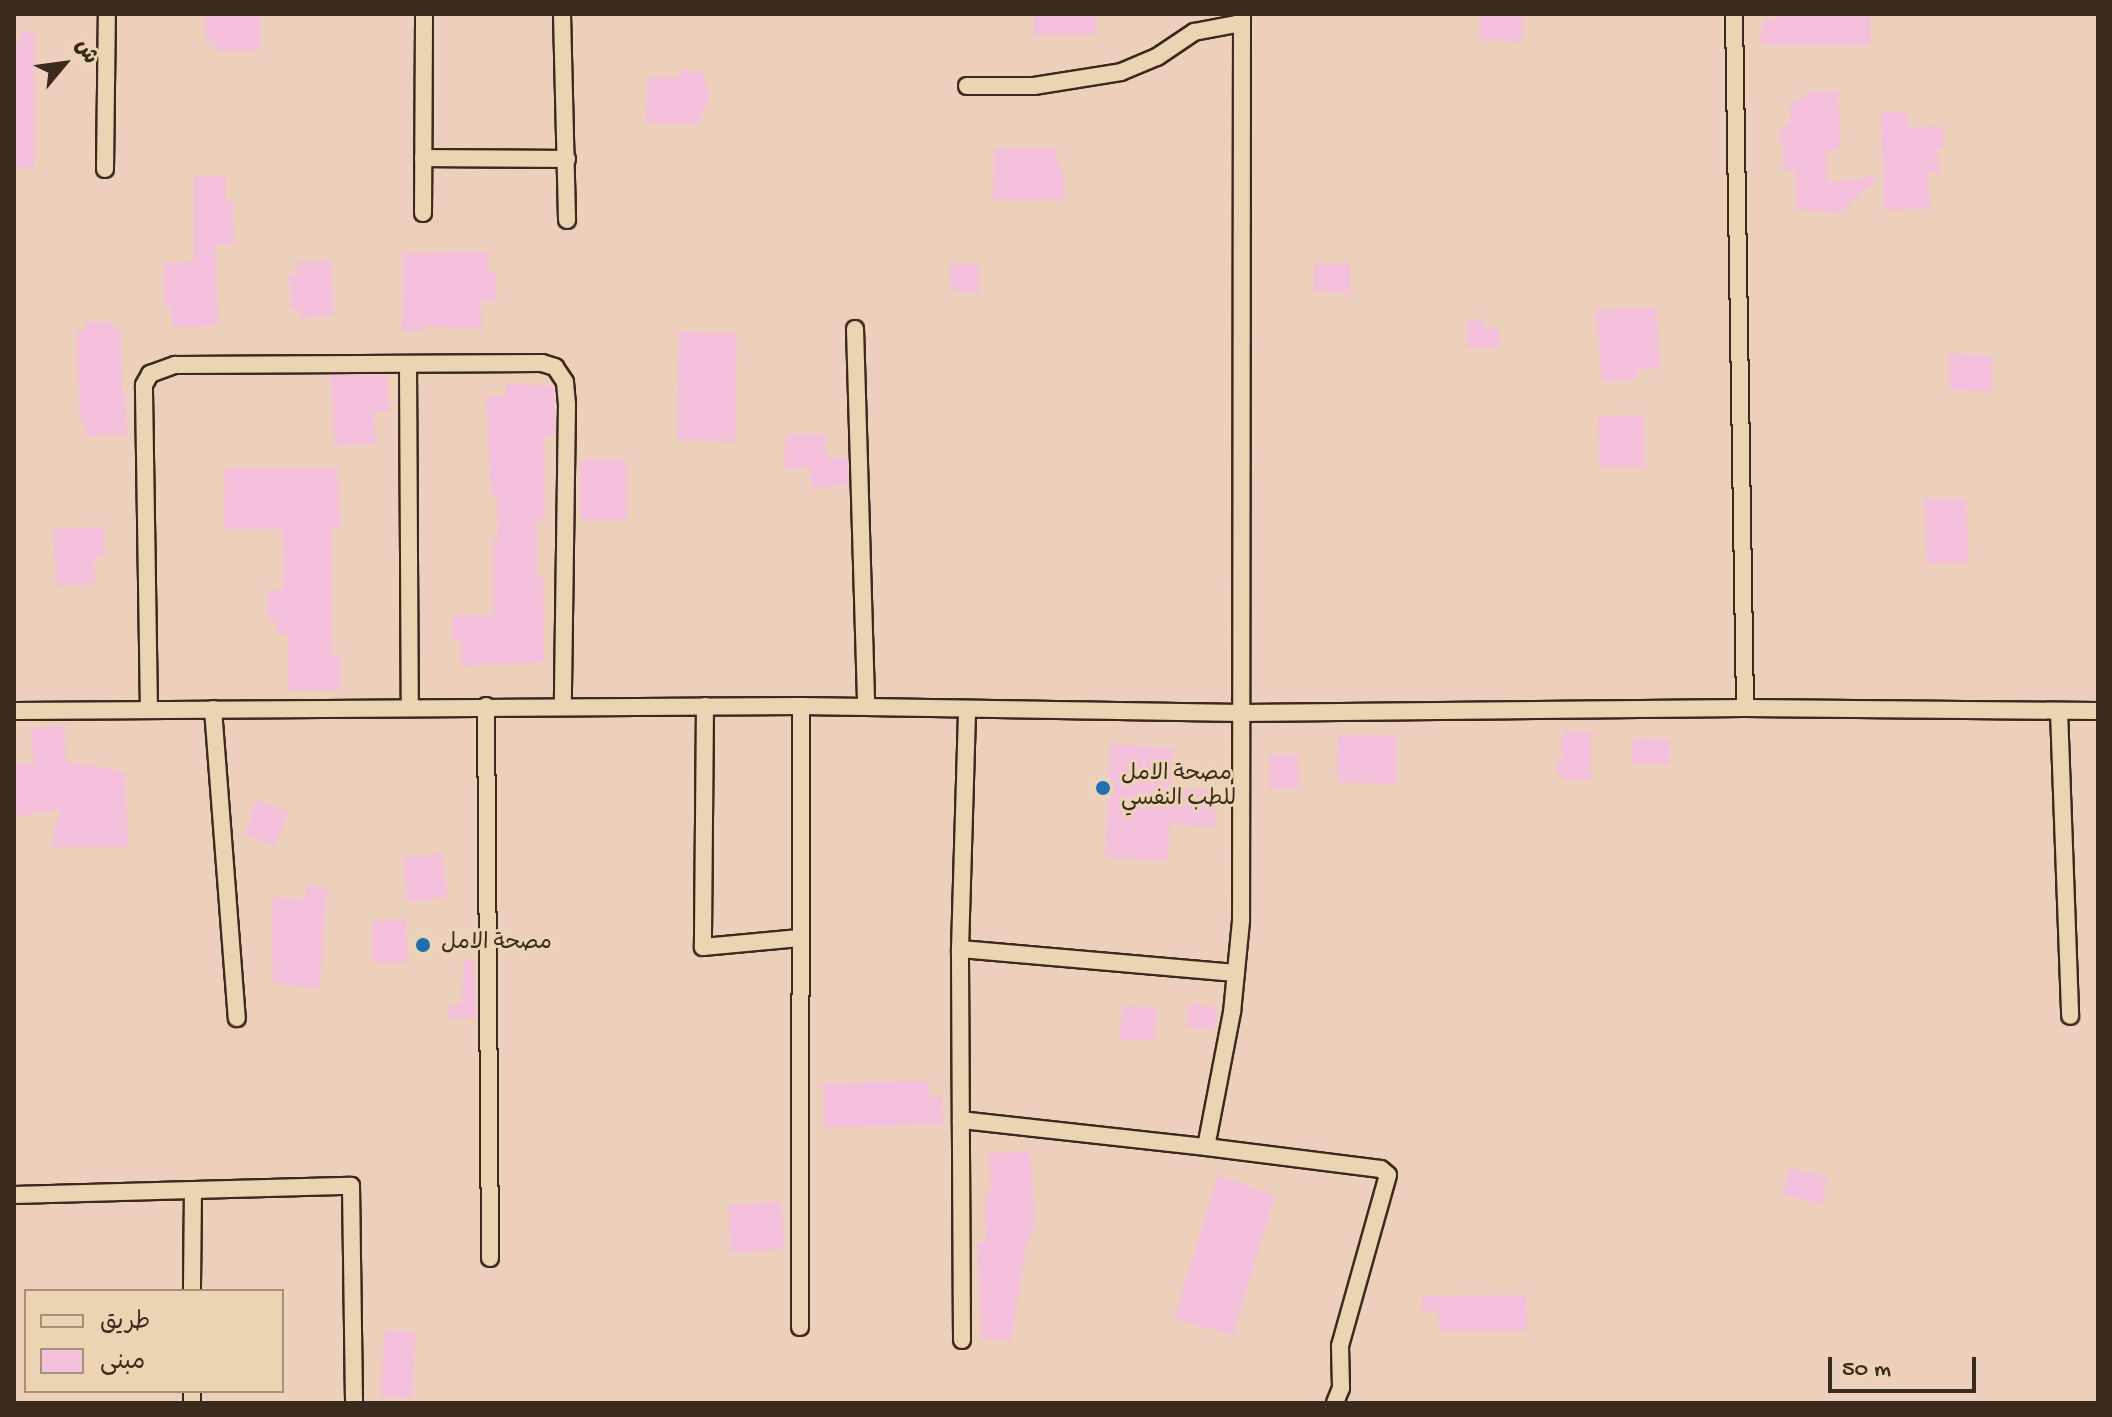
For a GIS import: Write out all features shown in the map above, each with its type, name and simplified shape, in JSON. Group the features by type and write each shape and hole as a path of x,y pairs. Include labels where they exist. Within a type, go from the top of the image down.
{"street":[{"path":"105,169 107,14"},
{"path":"423,213 424,14"},
{"path":"562,14 567,220"},
{"path":"1734,14 1745,708"},
{"path":"967,86 1034,86 1111,74 1157,57 1206,28 1242,19 1241,921 1232,1012 1206,1147"},
{"path":"423,158 567,159"},
{"path":"855,329 866,707"},
{"path":"149,710 144,385 150,374 175,365 542,363 555,367 565,382 563,706"},
{"path":"408,365 410,707"},
{"path":"486,706 490,1258"},
{"path":"14,711 486,706 801,706 1242,713 1745,708 2098,711"},
{"path":"705,706 703,947 800,938"},
{"path":"800,1327 801,706"},
{"path":"213,709 237,1018"},
{"path":"962,1340 960,949 967,710"},
{"path":"2059,711 2070,1016"},
{"path":"960,949 1236,973"},
{"path":"961,1120 1381,1169 1388,1175 1340,1346 1341,1388 1335,1403"},
{"path":"14,1195 351,1186 354,1403"},
{"path":"192,1289 193,1190"}],"building":[{"path":"205,14 260,14 261,50 214,51 214,42 206,42"},
{"path":"1034,14 1096,14 1096,34 1034,35"},
{"path":"1480,14 1523,15 1522,42 1479,40"},
{"path":"1775,14 1870,14 1870,45 1760,45 1764,17 1775,21"},
{"path":"21,31 35,32 34,168 14,167 14,42 19,42"},
{"path":"681,70 703,72 710,105 704,104 700,124 646,123 647,77 678,78"},
{"path":"1838,91 1841,148 1826,153 1827,182 1879,176 1840,214 1796,209 1795,171 1783,170 1783,145 1779,144 1779,131 1790,122 1790,105 1810,92"},
{"path":"1881,112 1908,112 1908,127 1943,126 1944,148 1938,148 1939,173 1928,173 1930,209 1884,210"},
{"path":"994,148 1056,149 1059,169 1063,170 1066,199 993,200"},
{"path":"194,176 226,176 226,202 233,202 234,245 216,245 218,326 172,327 171,308 164,305 163,263 194,262"},
{"path":"487,251 488,272 496,272 497,301 481,301 482,329 421,326 421,332 402,331 403,253"},
{"path":"331,261 334,316 300,318 300,309 291,309 289,275 298,274 297,262"},
{"path":"950,263 979,265 979,294 951,289"},
{"path":"1314,264 1350,264 1350,294 1314,291"},
{"path":"1656,307 1660,368 1636,370 1636,380 1602,381 1596,310"},
{"path":"1467,319 1481,319 1485,328 1499,328 1499,347 1467,348"},
{"path":"85,322 113,322 111,329 121,329 122,392 125,392 127,434 86,436 85,420 80,424 76,331 85,331"},
{"path":"679,332 737,333 735,442 677,440"},
{"path":"1949,353 1992,356 1992,391 1950,390"},
{"path":"330,375 387,375 390,411 374,412 376,444 335,446"},
{"path":"506,384 554,386 556,435 546,436 545,520 537,520 537,577 543,577 544,662 461,666 461,640 452,639 452,615 494,615 493,539 498,539 497,495 491,495 486,397 506,395"},
{"path":"1644,415 1645,467 1599,467 1598,416"},
{"path":"786,434 825,434 826,458 848,458 849,485 812,488 808,466 784,469"},
{"path":"580,459 626,459 627,520 581,520"},
{"path":"225,468 337,468 341,529 332,529 332,654 341,654 341,690 288,690 288,634 276,634 276,620 268,620 268,590 283,590 282,529 224,529"},
{"path":"1924,499 1966,499 1969,562 1927,564"},
{"path":"104,527 105,557 94,558 95,584 56,586 53,529"},
{"path":"65,726 66,761 125,772 128,847 51,847 60,809 14,817 14,763 34,764 30,728"},
{"path":"1565,731 1591,731 1591,780 1565,780 1555,771 1563,753 1560,744"},
{"path":"1338,735 1397,736 1396,784 1337,782"},
{"path":"1633,738 1670,739 1669,765 1632,763"},
{"path":"1110,744 1173,748 1172,788 1216,789 1215,827 1170,824 1168,861 1105,857"},
{"path":"1269,755 1298,755 1299,788 1269,789"},
{"path":"256,800 288,811 276,846 245,836"},
{"path":"442,853 448,897 408,902 402,858"},
{"path":"306,886 327,887 320,988 273,983 272,897 306,899"},
{"path":"406,920 407,962 373,963 372,921"},
{"path":"464,960 473,960 477,1018 450,1019 447,1006 461,1003"},
{"path":"1190,1003 1218,1008 1214,1031 1186,1026"},
{"path":"1123,1007 1157,1008 1154,1040 1119,1040"},
{"path":"929,1081 929,1097 942,1096 943,1125 825,1127 823,1083"},
{"path":"1030,1152 1035,1217 1032,1236 1028,1236 1011,1341 982,1338 977,1242 986,1242 985,1193 991,1193 989,1153"},
{"path":"1789,1168 1828,1176 1822,1204 1783,1195"},
{"path":"1218,1175 1275,1196 1233,1335 1174,1319"},
{"path":"781,1201 785,1249 731,1253 728,1205"},
{"path":"1526,1295 1527,1330 1439,1331 1438,1311 1422,1311 1422,1296"},
{"path":"384,1330 415,1332 413,1398 381,1397"}],"place":[{"name":"مصحة الامل للطب النفسي","path":"1103,788"},
{"name":"مصحة الامل","path":"423,945"}]}
